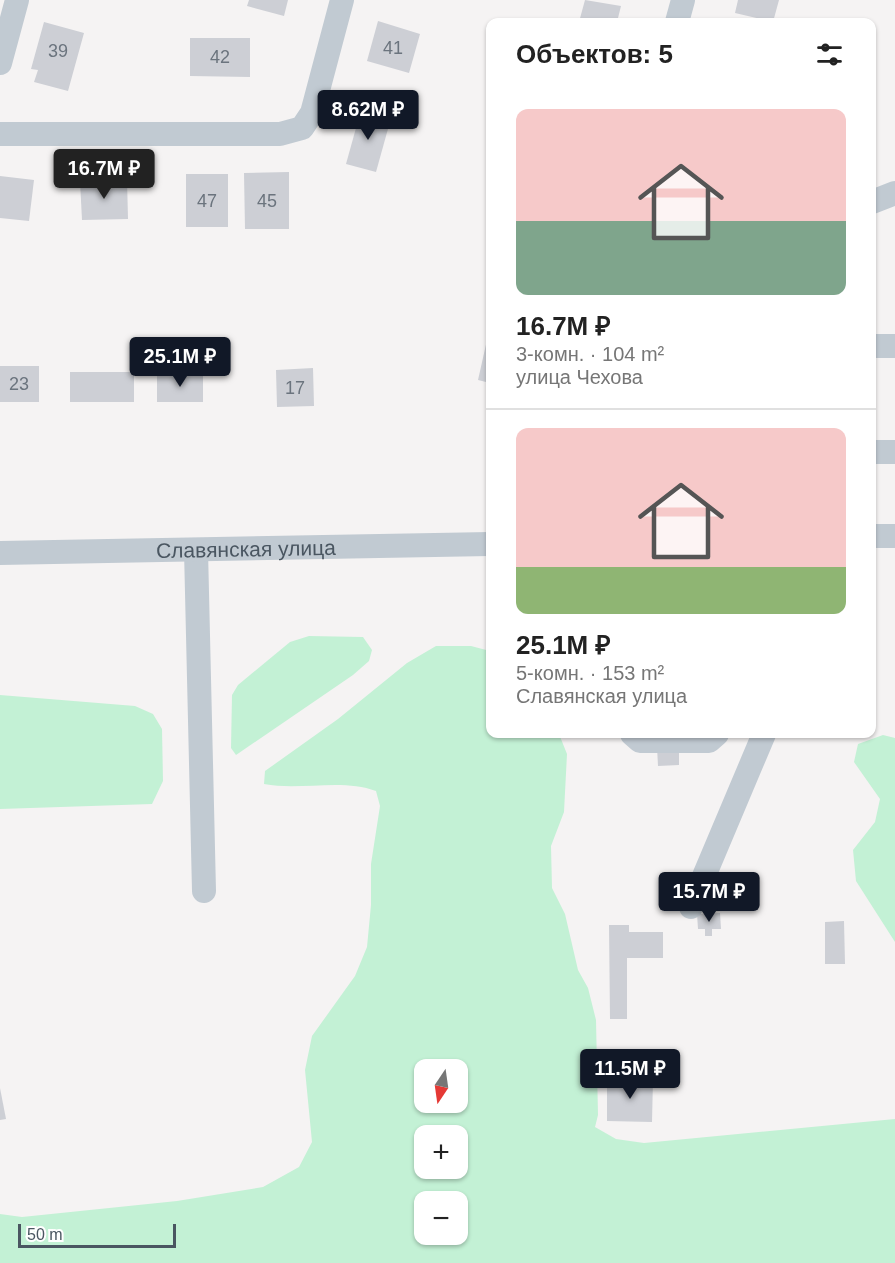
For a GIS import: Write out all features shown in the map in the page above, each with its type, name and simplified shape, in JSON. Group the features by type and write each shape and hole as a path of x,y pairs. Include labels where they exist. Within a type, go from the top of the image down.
{"street":[{"path":"0,63 17,0"},
{"path":"0,134 280,134 302,128 312,113 342,0"},
{"path":"677,18 682,0"},
{"path":"876,200 895,193"},
{"path":"876,346 895,346"},
{"path":"876,452 895,452"},
{"path":"876,536 895,536"},
{"name":"Славянская улица","path":"0,553 486,544"},
{"path":"196,550 204,891"},
{"path":"637,738 640,741 709,741 712,738"},
{"path":"691,907 762,738"}],"green space":[{"path":"309,636 363,637 372,650 369,661 353,675 236,755 231,748 232,695 238,685 290,642"},
{"path":"436,646 471,646 486,650 486,738 561,738 567,754 564,812 551,846 552,888 565,914 578,970 588,988 596,1020 598,1115 595,1127 616,1139 644,1143 895,1119 895,1263 0,1263 0,1214 22,1217 177,1201 263,1187 299,1167 312,1142 305,1070 312,1036 355,976 367,947 371,905 371,864 380,806 376,791 363,787 264,784 265,771 338,719 407,663"},
{"path":"0,695 135,706 153,714 162,729 163,781 152,804 0,809"},
{"path":"883,735 895,738 895,942 856,881 853,850 875,822 880,799 854,762 858,744"}],"building":[{"path":"249,0 288,0 284,16 247,6"},
{"path":"585,0 621,6 618,18 580,18"},
{"path":"738,0 779,0 774,18 756,18 735,13"},
{"path":"378,21 420,34 409,73 367,61"},
{"path":"44,22 84,33 68,91 34,82 38,70 31,69"},
{"path":"190,38 250,38 250,77 190,76"},
{"path":"361,110 391,118 376,172 346,164"},
{"path":"289,172 289,229 245,229 244,173"},
{"path":"186,174 228,174 228,227 186,227"},
{"path":"0,176 34,180 29,221 0,218"},
{"path":"127,179 128,219 82,220 80,181"},
{"path":"486,344 486,382 478,380"},
{"path":"0,366 39,366 39,402 0,402"},
{"path":"313,368 314,406 277,407 276,370"},
{"path":"70,372 134,372 134,402 70,402"},
{"path":"157,374 203,374 203,402 157,402"},
{"path":"679,746 679,765 658,766 657,747"},
{"path":"720,913 721,929 712,929 712,936 705,936 705,929 698,929 697,914"},
{"path":"844,921 845,964 825,964 825,922"},
{"path":"609,925 629,925 629,932 663,932 663,958 627,958 627,1019 610,1019"},
{"path":"607,1079 653,1079 652,1122 607,1121"},
{"path":"0,1088 6,1119 0,1120"}]}
